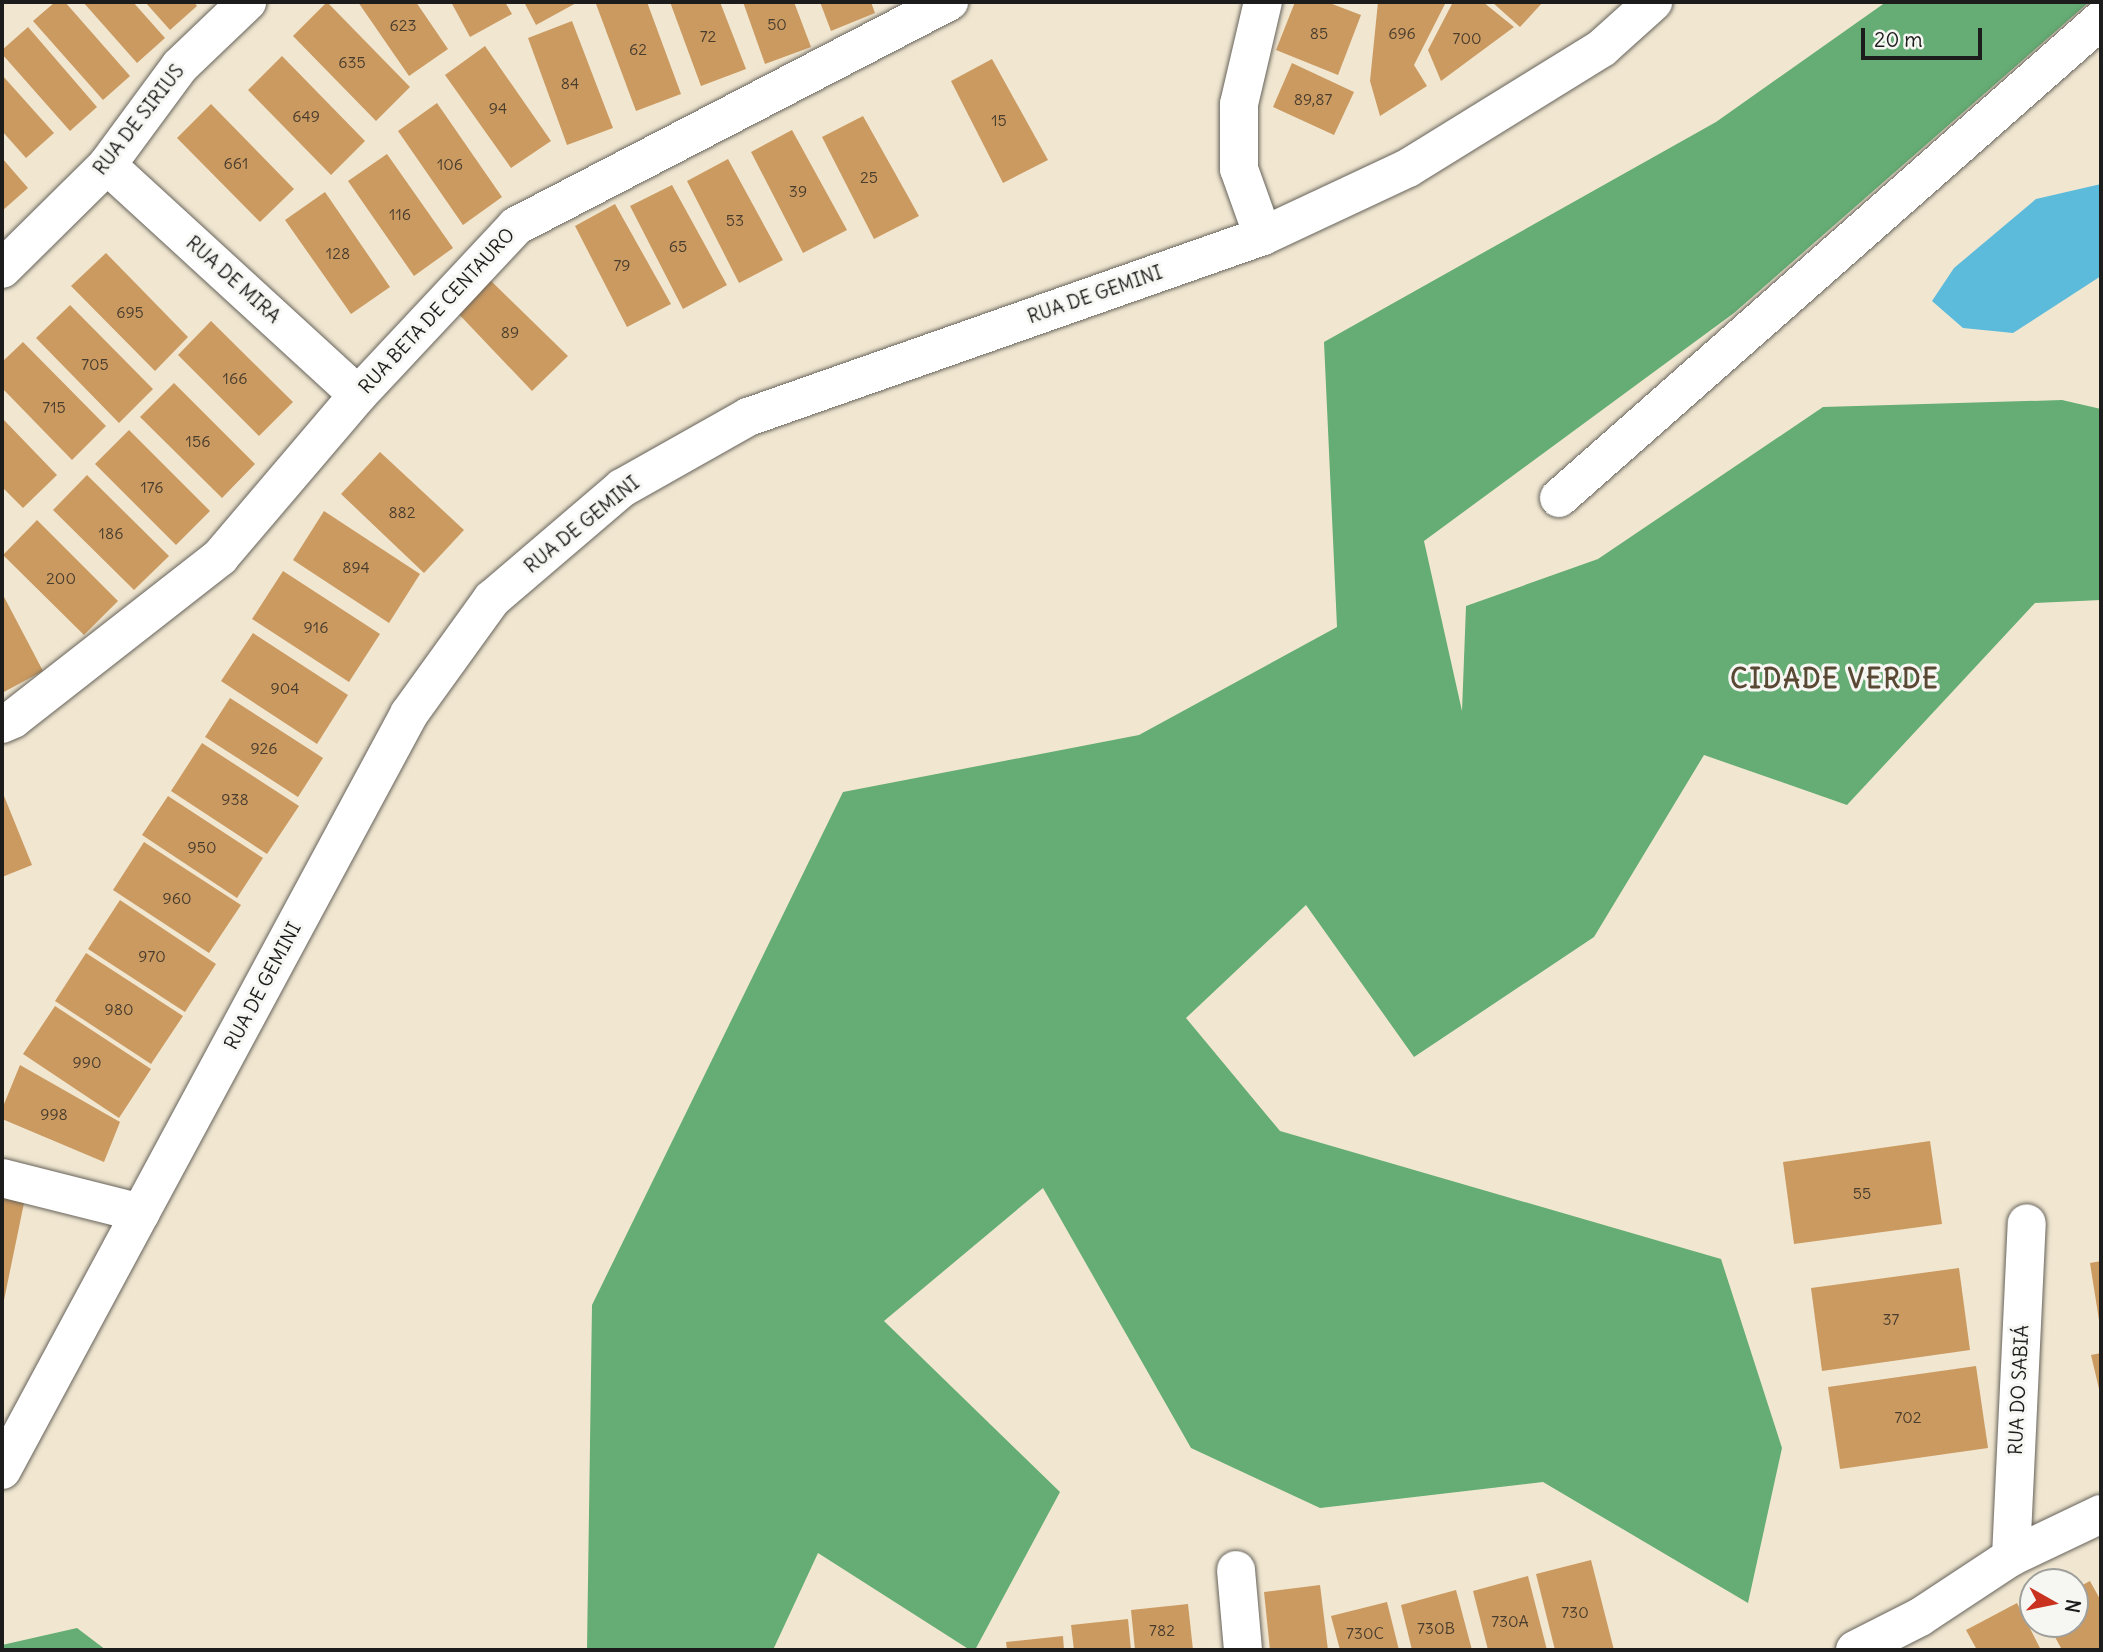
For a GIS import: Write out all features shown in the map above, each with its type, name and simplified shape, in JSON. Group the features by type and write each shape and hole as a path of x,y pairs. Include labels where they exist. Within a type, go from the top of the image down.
{"street":[{"name":"RUA DE SIRIUS","path":"2,269 107,165 180,66 247,2"},
{"name":"RUA BETA DE CENTAURO","path":"2,724 13,719 220,557 358,395 516,226 949,2"},
{"path":"1263,2 1239,104 1239,169 1263,236"},
{"name":"RUA DE GEMINI","path":"2,1471 14,1429 141,1213 409,715 492,599 622,488 748,417 1263,236 1408,168 1602,48 1653,2"},
{"path":"1559,498 2101,20"},
{"name":"RUA DE MIRA","path":"107,165 358,395"},
{"path":"2,1178 141,1213"},
{"name":"RUA DO SABIÁ","path":"2011,1557 2027,1223"},
{"path":"1855,1650 1920,1617 2011,1557 2101,1514"},
{"path":"1236,1570 1243,1650"}],"green space":[{"path":"1886,2 2089,2 1734,313 1424,541 1462,711 1466,606 1598,559 1823,407 2062,400 2101,409 2101,600 2035,603 1847,805 1704,755 1594,937 1414,1057 1306,905 1186,1018 1280,1131 1721,1259 1782,1448 1748,1603 1543,1482 1320,1508 1191,1448 1043,1188 884,1321 1060,1492 975,1650 970,1650 818,1553 773,1650 587,1650 592,1305 843,792 1139,735 1337,627 1324,342 1716,122"},
{"path":"77,1628 106,1650 2,1650 2,1645"}],"water":[{"path":"2101,184 2101,276 2013,333 1963,328 1932,301 1954,268 2036,199"}],"building":[{"path":"55,2 65,2 130,76 103,100 33,21"},
{"path":"83,2 133,2 165,38 137,63"},
{"path":"145,2 194,2 197,6 170,30"},
{"path":"327,2 410,87 376,121 293,36"},
{"path":"358,2 416,2 448,49 409,76"},
{"path":"451,2 505,2 512,14 470,37"},
{"path":"524,2 578,2 536,25"},
{"path":"647,2 681,94 636,111 596,4"},
{"path":"670,2 720,2 746,69 701,86"},
{"path":"743,2 794,2 811,47 765,64"},
{"path":"820,2 871,2 875,13 831,31"},
{"path":"1295,2 1327,2 1361,15 1338,75 1276,50"},
{"path":"1378,2 1446,2 1414,65 1427,86 1380,116 1370,81"},
{"path":"1453,2 1483,2 1514,27 1441,81 1428,50"},
{"path":"1492,2 1543,2 1520,27"},
{"path":"572,21 613,128 567,145 528,38"},
{"path":"28,27 97,107 70,131 2,54 2,50"},
{"path":"485,46 551,141 511,168 445,75"},
{"path":"282,56 365,141 331,175 248,90"},
{"path":"992,59 1048,160 1003,183 951,81"},
{"path":"1292,63 1354,92 1334,135 1273,107"},
{"path":"2,75 54,133 26,158 2,131"},
{"path":"437,103 502,197 463,225 398,131"},
{"path":"211,104 294,189 260,222 177,138"},
{"path":"863,116 919,216 874,239 822,137"},
{"path":"792,130 847,230 803,253 751,152"},
{"path":"387,154 453,248 414,276 348,181"},
{"path":"2,158 28,188 2,211"},
{"path":"728,159 783,260 739,283 687,181"},
{"path":"672,185 727,285 683,309 630,206"},
{"path":"325,192 390,287 351,314 285,220"},
{"path":"615,204 671,304 627,327 575,226"},
{"path":"106,253 188,337 155,371 71,286"},
{"path":"486,276 568,356 532,391 453,308"},
{"path":"70,305 153,389 119,423 36,338"},
{"path":"211,321 293,402 259,436 178,355"},
{"path":"23,342 106,426 72,460 2,388 2,362"},
{"path":"174,383 255,464 222,498 140,417"},
{"path":"2,418 57,475 23,508 2,487"},
{"path":"129,430 210,511 176,545 95,464"},
{"path":"380,452 464,530 424,573 341,494"},
{"path":"87,475 169,556 134,590 53,510"},
{"path":"324,511 420,574 389,623 293,560"},
{"path":"37,520 118,601 84,635 3,555"},
{"path":"283,571 380,634 349,682 252,619"},
{"path":"2,593 43,671 2,693"},
{"path":"253,633 348,695 317,744 221,681"},
{"path":"230,698 323,758 298,797 205,737"},
{"path":"202,743 299,806 267,854 171,791"},
{"path":"2,791 32,865 2,877"},
{"path":"168,796 263,858 237,898 142,835"},
{"path":"144,842 241,905 209,953 113,890"},
{"path":"120,900 216,964 185,1012 88,949"},
{"path":"86,953 183,1016 151,1064 55,1001"},
{"path":"55,1006 151,1069 119,1118 23,1054"},
{"path":"20,1065 120,1122 104,1162 2,1119 2,1109"},
{"path":"1930,1141 1942,1224 1794,1244 1783,1162"},
{"path":"2,1197 24,1203 3,1305 2,1304"},
{"path":"2101,1261 2101,1320 2099,1320 2090,1263"},
{"path":"1959,1268 1970,1350 1822,1371 1811,1288"},
{"path":"2101,1353 2101,1393 2100,1393 2091,1355"},
{"path":"1976,1366 1988,1448 1840,1469 1828,1387"},
{"path":"1591,1560 1614,1650 1555,1650 1536,1574"},
{"path":"1528,1576 1547,1650 1488,1650 1473,1591"},
{"path":"2089,1582 2101,1601 2101,1650 2062,1650 2056,1638 2089,1638"},
{"path":"1320,1585 1328,1650 1270,1650 1264,1592"},
{"path":"1456,1590 1472,1650 1412,1650 1401,1605"},
{"path":"1387,1602 1399,1650 1340,1650 1331,1616"},
{"path":"2017,1603 2019,1638 2035,1638 2041,1650 1977,1650 1966,1630"},
{"path":"1188,1604 1193,1650 1135,1650 1131,1610"},
{"path":"1128,1619 1131,1650 1074,1650 1071,1625"},
{"path":"1063,1636 1064,1650 1007,1650 1006,1642"}],"district":[{"name":"CIDADE VERDE","path":"1835,679"}]}
